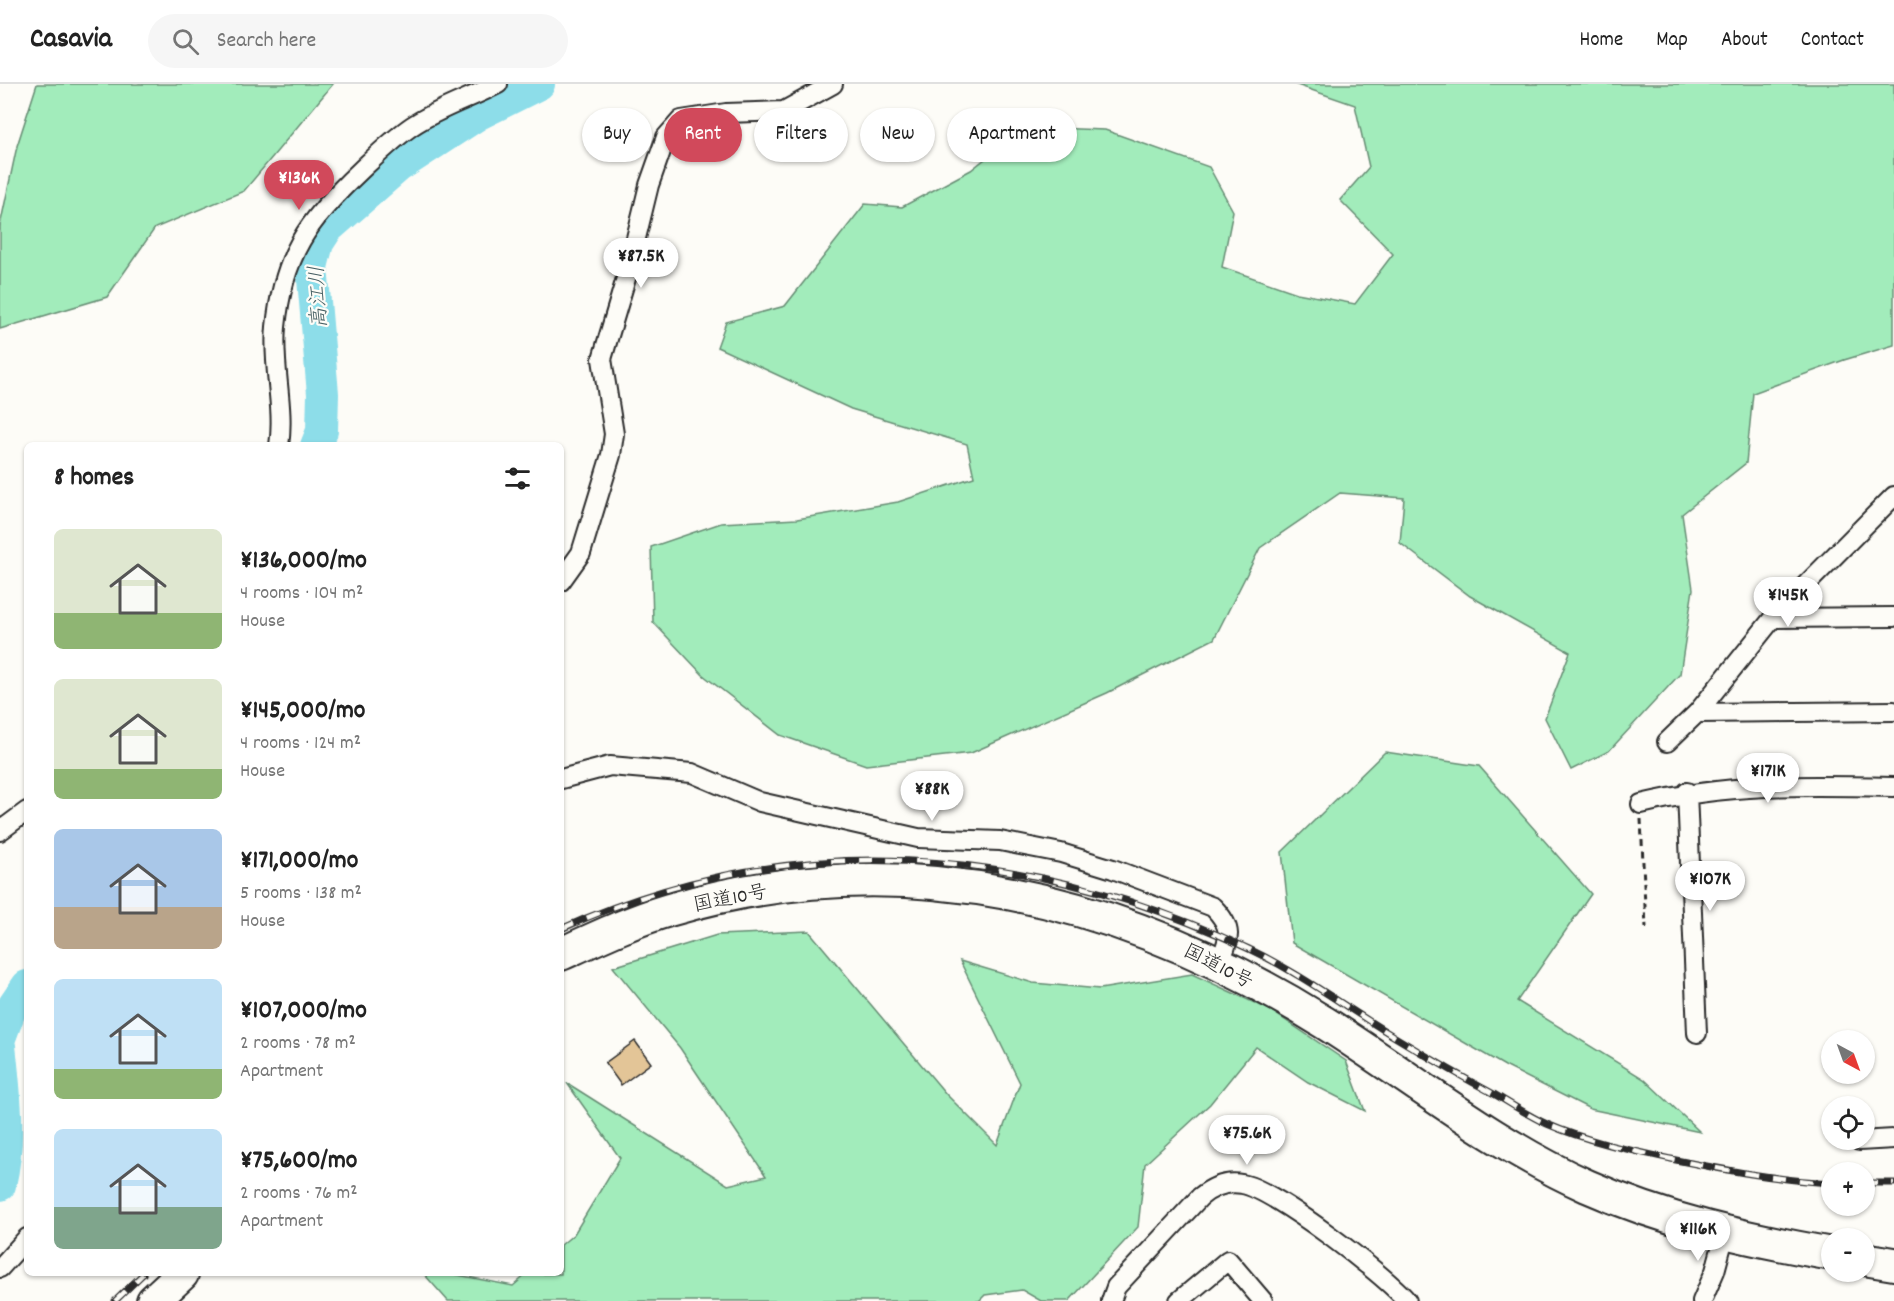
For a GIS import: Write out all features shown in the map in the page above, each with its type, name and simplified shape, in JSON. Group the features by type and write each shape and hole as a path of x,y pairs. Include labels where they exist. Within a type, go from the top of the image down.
{"highway":[{"name":"国道10号","path":"564,953 640,920 724,896 812,884 890,881 978,887 1054,902 1141,929 1219,963 1323,1022 1506,1143 1545,1165 1626,1202 1725,1234 1821,1252"},
{"path":"1875,1261 1894,1264"},
{"path":"153,1301 180,1276"}],"street":[{"path":"280,442 283,420 276,369 276,330 281,284 298,243 326,203 411,127 452,103 498,84"},
{"path":"564,577 580,553 611,455 614,434 602,359 627,276 649,185 666,137 681,120 726,113 784,111 833,84"},
{"path":"1667,742 1697,713 1773,618 1894,496"},
{"path":"1773,618 1894,617"},
{"path":"1697,713 1894,711"},
{"path":"564,778 610,766 683,772 700,775 760,802 918,838 1000,841 1086,860 1213,907 1223,919 1229,934 1219,963"},
{"path":"1641,804 1688,792 1789,785 1894,787"},
{"path":"1688,792 1696,1033"},
{"path":"0,831 24,813"},
{"path":"1875,1140 1894,1139"},
{"path":"1111,1301 1116,1287 1200,1197 1215,1186 1236,1183 1266,1193 1360,1257 1383,1276 1407,1301"},
{"path":"1702,1301 1715,1271 1725,1234"},
{"path":"0,1268 24,1241"},
{"path":"1179,1301 1228,1260 1263,1301"}],"path":[{"path":"1641,804 1646,928"}],"green space":[{"path":"37,84 333,84 244,191 155,228 107,297 0,329 0,226 17,146"},
{"path":"1294,84 1894,84 1894,345 1844,360 1753,393 1746,463 1682,514 1693,589 1680,674 1609,751 1571,770 1545,718 1570,652 1470,596 1400,543 1404,498 1340,493 1260,548 1214,639 1107,693 971,753 866,765 780,735 703,675 653,622 651,547 721,523 797,519 898,502 974,477 967,444 851,409 717,347 726,322 785,306 865,204 902,207 971,170 981,162 1077,162 1077,129 1105,130 1209,167 1233,211 1222,267 1297,293 1355,304 1393,254 1340,200 1369,167 1355,105"},
{"path":"1385,752 1479,766 1591,894 1517,1001 1644,1079 1700,1132 1590,1109 1505,1066 1292,943 1282,852"},
{"path":"809,931 946,1094 997,1145 1020,1083 960,961 1033,983 1100,989 1192,974 1270,1010 1346,1061 1365,1111 1308,1082 1256,1047 1210,1104 1145,1164 1138,1227 1069,1301 1041,1301 1022,1290 985,1295 979,1301 448,1301 426,1276 463,1276 513,1286 525,1276 564,1276 564,1242 574,1234 620,1158 567,1083 728,1185 766,1176 680,1048 613,967 717,935"}],"building":[{"path":"635,1041 651,1063 621,1085 605,1063"}],"waterway":[{"name":"高江川","path":"318,442 322,431 323,394 312,267 318,243 327,229 399,166 477,115 539,84"},
{"name":"高江川","path":"0,1038 10,1011 24,990"},
{"name":"高江川","path":"0,1046 6,1133 0,1185"}],"railway":[{"path":"564,928 647,896 733,874 820,862 906,861 993,869 1079,887 1165,913 1249,949 1288,970 1447,1068 1534,1117 1562,1130 1608,1145 1691,1163 1771,1177 1821,1182"},
{"path":"1875,1183 1894,1183"},
{"path":"115,1301 141,1276"}]}
